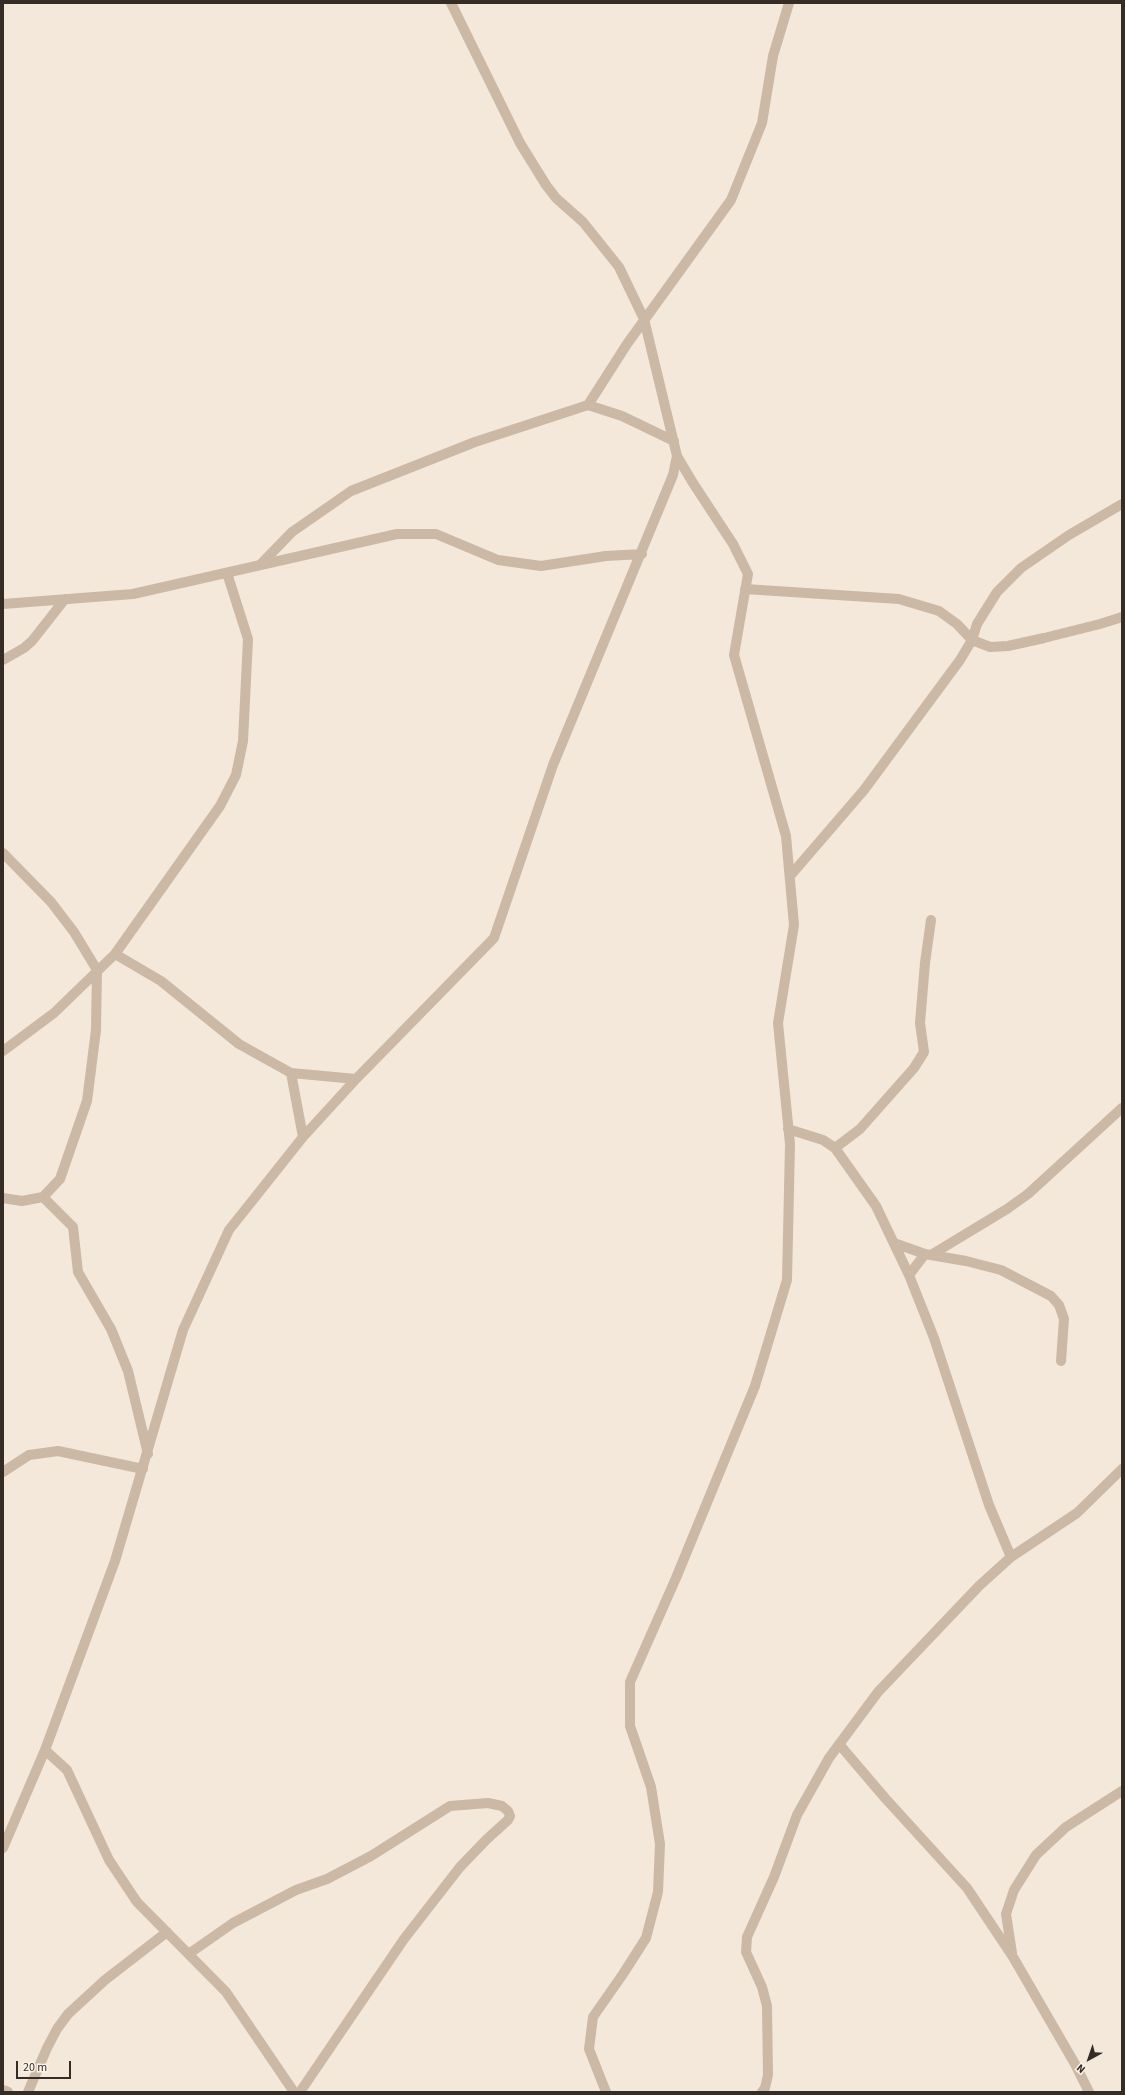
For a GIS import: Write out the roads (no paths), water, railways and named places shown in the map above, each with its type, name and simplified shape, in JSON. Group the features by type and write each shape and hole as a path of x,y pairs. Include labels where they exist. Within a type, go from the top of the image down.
{"street":[{"path":"451,3 520,143 546,185 556,198 583,222 619,267 644,319 677,456 692,483 736,550 748,574 734,655 786,836 794,925 778,1023 790,1144 787,1280 755,1386 676,1578 630,1682 630,1726 651,1787 660,1844 658,1892 646,1938 593,2017 589,2049 606,2092"},
{"path":"588,405 644,319 731,200 762,123 773,56 789,3"},
{"path":"260,565 292,532 351,491 475,442 588,405 622,416 674,442"},
{"path":"3,1848 45,1750 115,1561 148,1454 183,1330 230,1230 303,1137 356,1079 494,938 553,765 642,554 673,475 677,456"},
{"path":"790,876 864,790 960,660 972,640 977,624 997,592 1021,568 1069,535 1122,504"},
{"path":"3,604 133,594 396,534 436,534 498,560 541,566 606,556 642,554"},
{"path":"3,1051 54,1013 115,954 220,806 236,775 243,741 248,639 227,573"},
{"path":"745,589 900,599 939,611 957,624 972,640 990,647 1008,646 1100,624 1122,617"},
{"path":"3,660 24,648 32,641 65,599"},
{"path":"3,853 52,902 74,932 97,970 96,1030 87,1101 60,1179 43,1197 22,1201 3,1198"},
{"path":"835,1148 860,1128 914,1068 924,1052 920,1023 925,962 931,920"},
{"path":"115,954 161,981 239,1044 291,1074 356,1079"},
{"path":"291,1074 303,1137"},
{"path":"909,1275 928,1255 1007,1209 1028,1194 1122,1108"},
{"path":"788,1129 823,1140 835,1148 876,1206 909,1275 934,1338 989,1505 1011,1557"},
{"path":"43,1197 73,1227 78,1272 111,1330 128,1371 148,1454"},
{"path":"894,1243 928,1255 966,1261 1001,1270 1051,1296 1059,1305 1064,1319 1061,1361"},
{"path":"3,1472 29,1455 58,1451 143,1468"},
{"path":"762,2092 765,2088 768,2075 767,2006 762,1987 746,1952 747,1937 774,1877 797,1815 829,1758 878,1692 979,1586 1011,1557 1077,1513 1122,1469"},
{"path":"839,1744 895,1810 967,1888 1013,1957 1075,2064 1089,2092"},
{"path":"45,1750 67,1770 109,1860 137,1902 226,1992 294,2092"},
{"path":"1013,1957 1006,1914 1014,1890 1036,1855 1066,1827 1122,1790"},
{"path":"190,1954 233,1923 296,1890 327,1878 371,1856 450,1806 488,1803 502,1806 508,1811 510,1816 508,1820 487,1838 460,1867 404,1939 300,2092"},
{"path":"28,2092 53,2035 68,2014 105,1980 167,1932"},
{"path":"3,2090 8,2092"}]}
